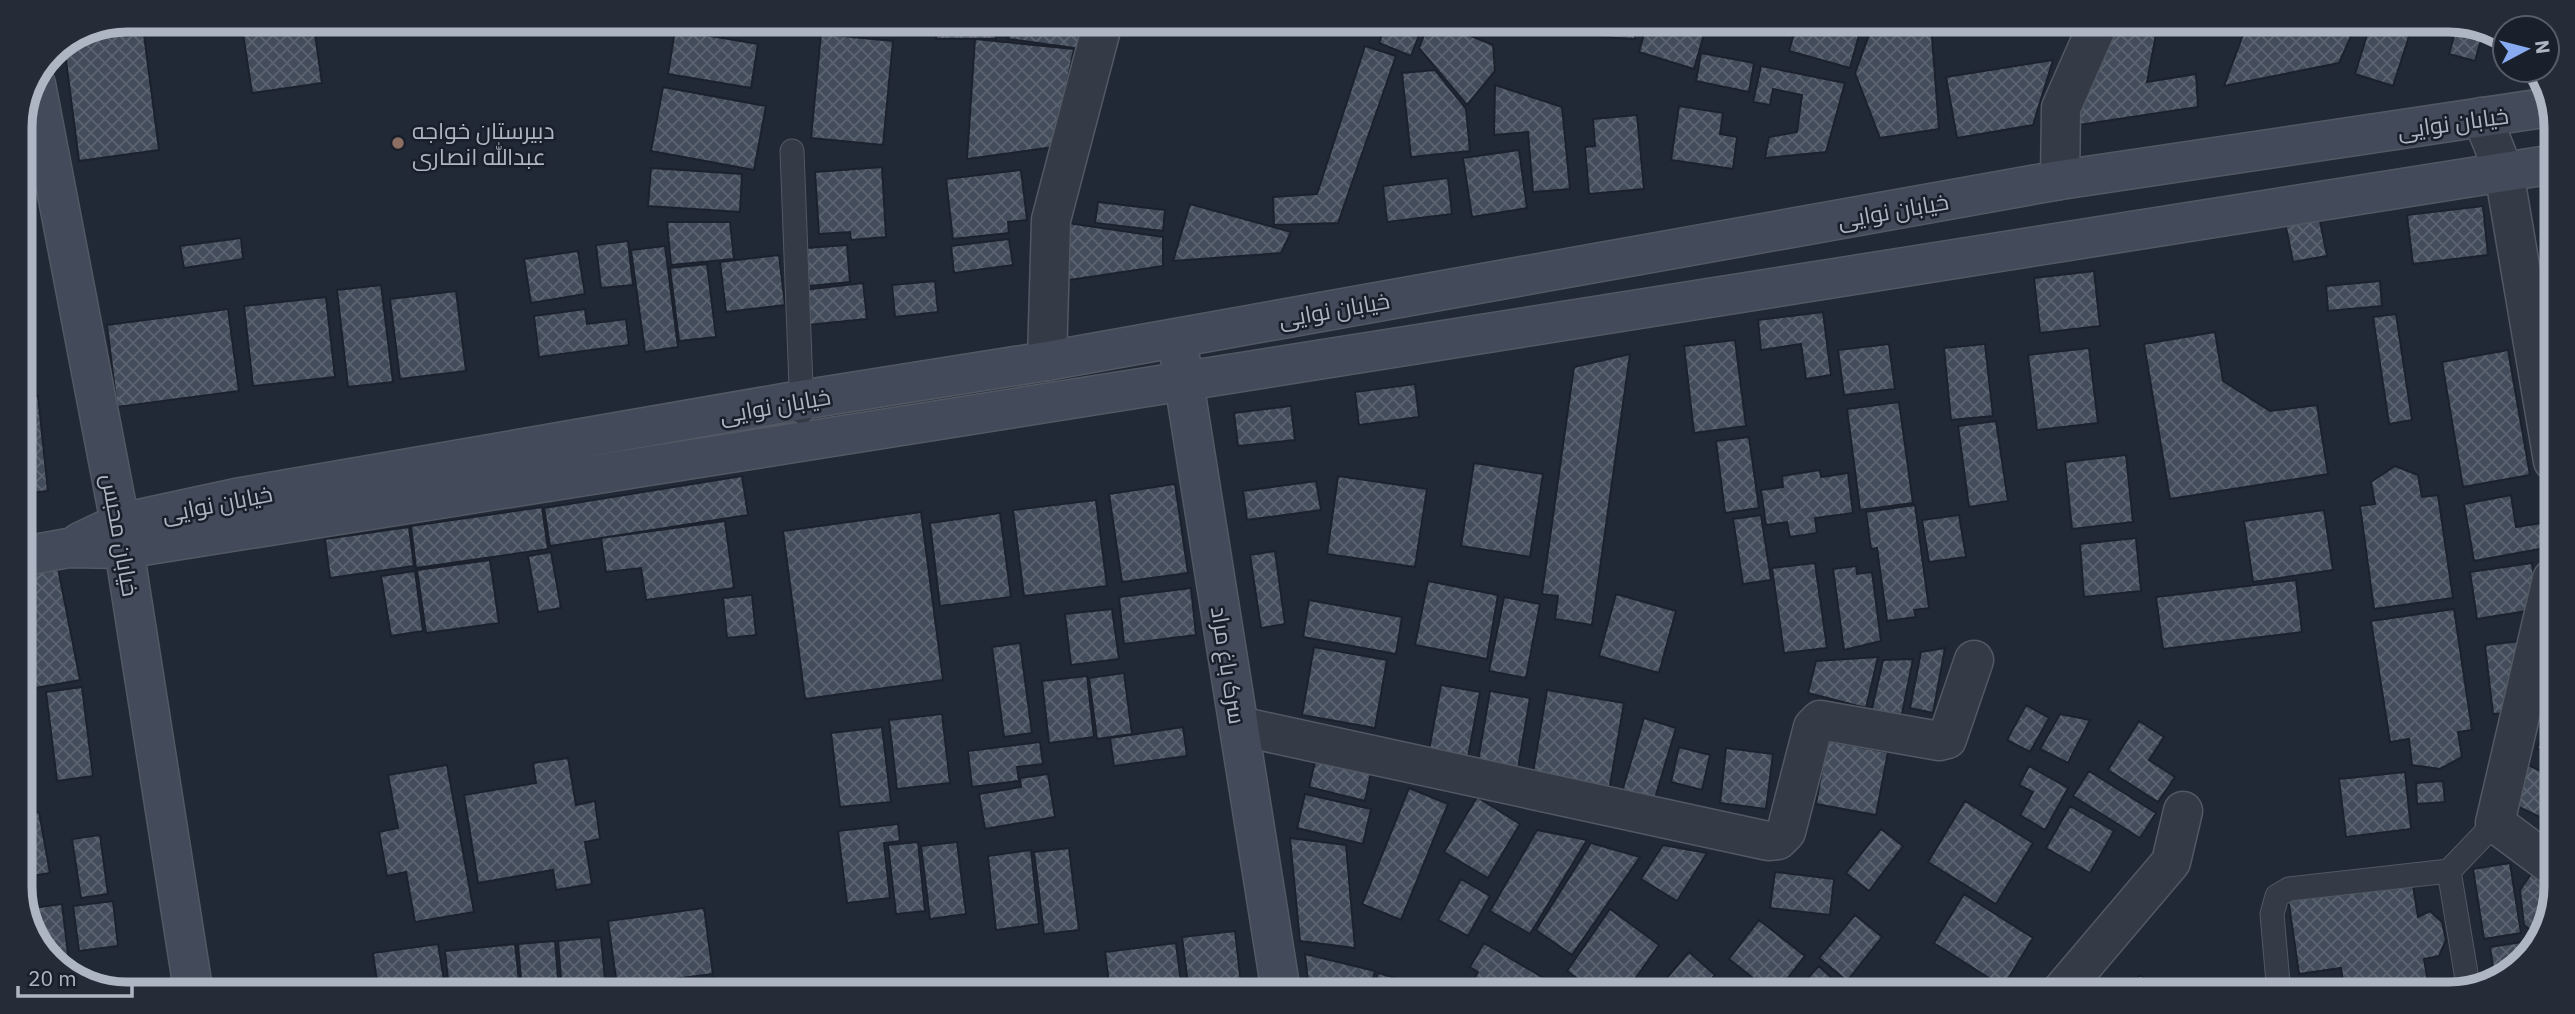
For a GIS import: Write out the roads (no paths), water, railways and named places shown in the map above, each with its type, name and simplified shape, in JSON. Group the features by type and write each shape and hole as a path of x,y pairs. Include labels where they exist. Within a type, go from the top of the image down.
{"street":[{"path":"1047,360 1052,220 1100,32"},
{"path":"2060,180 2061,108 2094,32"},
{"name":"خیابان محبس","path":"38,94 122,536 192,982"},
{"name":"خیابان نوایی","path":"122,536 236,498 1047,360 2060,180 2542,108"},
{"path":"2482,117 2504,172 2543,404"},
{"name":"خیابان نوایی","path":"122,536 803,440 1184,382 2543,166"},
{"name":"سرک باغ مراد","path":"1177,337 1279,982"},
{"path":"32,555 122,536"},
{"path":"2544,615 2495,823 2544,860"},
{"path":"1238,726 1778,841 1786,832 1812,727 1820,720 1939,741 1947,739 1974,660"},
{"path":"2069,982 2171,862 2183,811"}],"lane":[{"path":"792,151 803,440"},
{"path":"2278,982 2272,914 2277,896 2289,889 2449,871 2495,823"},
{"path":"2449,871 2468,981"}],"place":[{"name":"دبیرستان خواجه عبدالله انصاری","path":"398,143"}]}
